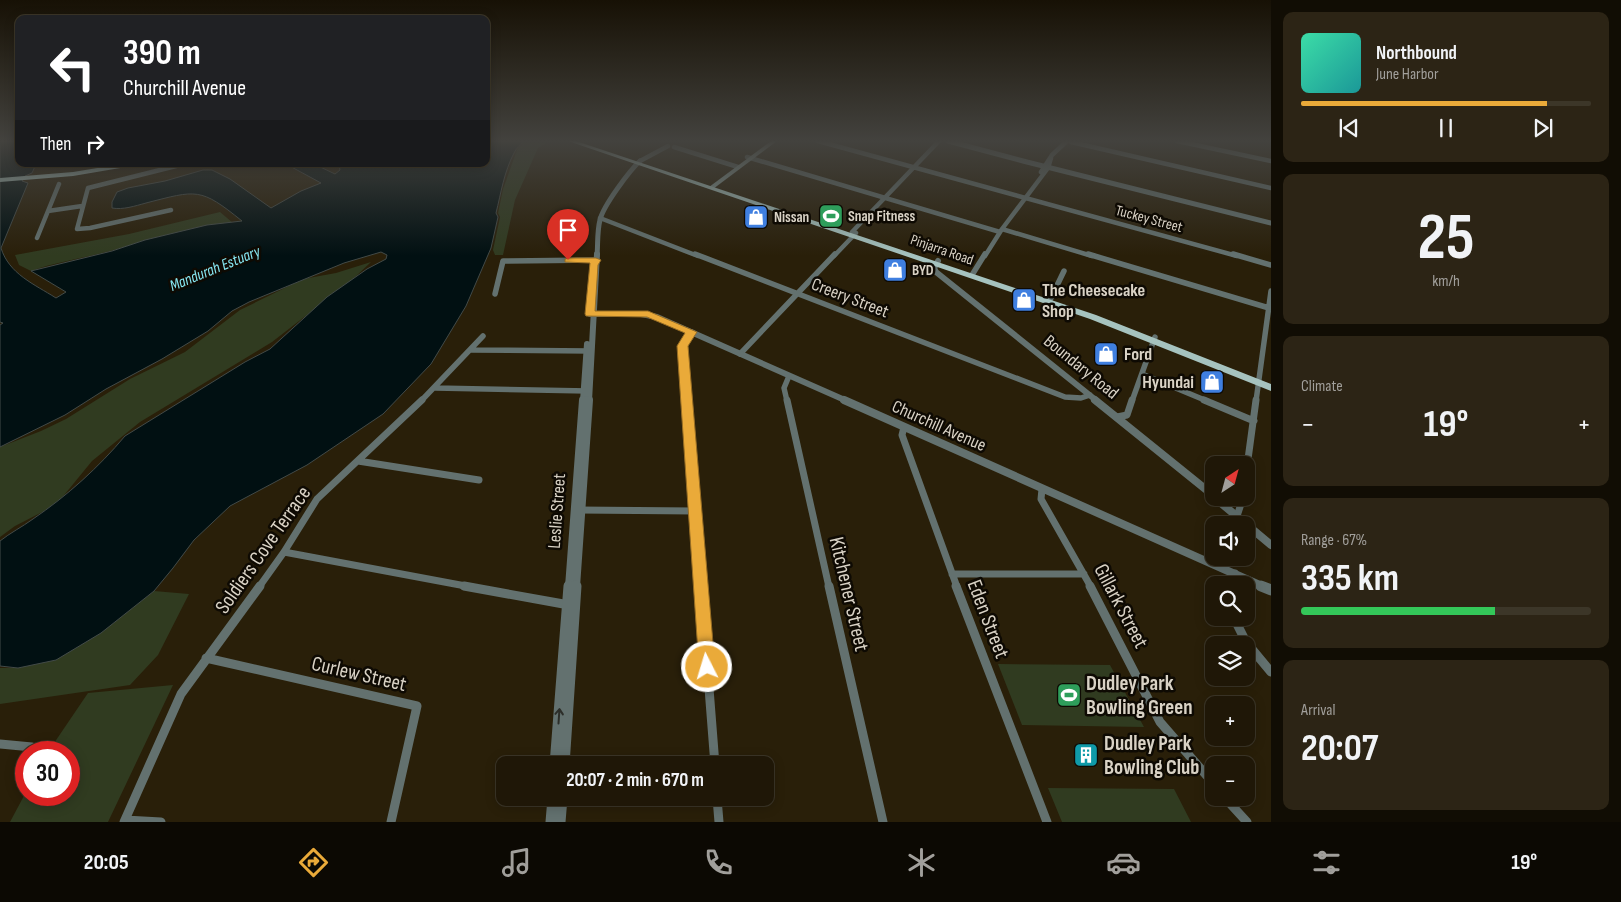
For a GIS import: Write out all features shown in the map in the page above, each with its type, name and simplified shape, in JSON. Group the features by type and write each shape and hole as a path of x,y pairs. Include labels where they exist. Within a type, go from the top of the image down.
{"main road":[{"name":"Pinjarra Road","path":"690,179 1050,300 1271,384"},
{"path":"710,186 719,179"},
{"name":"Pinjarra Road","path":"1259,381 1271,388"}],"street":[{"path":"118,179 95,184 88,188 77,229 90,228 171,210"},
{"name":"Leslie Street","path":"556,756 571,606 589,351 598,265 596,260 600,218 625,179"},
{"path":"825,179 1001,231 1270,305"},
{"path":"740,354 854,234 903,179"},
{"name":"Tuckey Street","path":"960,179 1271,265"},
{"path":"973,274 1037,179"},
{"path":"1097,179 1271,223"},
{"path":"1234,179 1271,188"},
{"path":"37,238 59,184"},
{"path":"48,212 82,206"},
{"name":"Creery Street","path":"600,218 1065,397 1081,398 1090,395"},
{"path":"495,294 503,260 596,260"},
{"name":"Boundary Road","path":"937,262 934,268 936,272 1205,490"},
{"path":"1050,300 1064,271"},
{"path":"1249,456 1268,333 1271,291"},
{"name":"Churchill Avenue","path":"592,314 648,314 1271,590"},
{"path":"692,332 683,346 694,511 714,756"},
{"name":"Soldiers Cove Terrace","path":"124,821 181,694 284,552 317,499 434,388 483,336"},
{"path":"1118,418 1128,415 1154,339"},
{"path":"471,350 589,351"},
{"path":"1142,374 1254,422"},
{"name":"Kitchener Street","path":"790,376 784,388 883,822"},
{"path":"434,388 586,391"},
{"name":"Eden Street","path":"904,427 902,435 952,574 1046,822"},
{"path":"358,461 478,480"},
{"name":"Gillark Street","path":"1042,489 1041,499 1084,574 1160,722 1205,774"},
{"name":"Boundary Road","path":"1225,506 1237,516"},
{"path":"1237,516 1240,506"},
{"path":"578,510 694,511"},
{"name":"Boundary Road","path":"1255,531 1271,545"},
{"path":"284,552 571,606"},
{"path":"952,574 1084,574"},
{"name":"Leslie Street","path":"564,756 571,606"},
{"path":"1238,626 1246,642 1271,672"},
{"name":"Curlew Street","path":"206,658 417,706 391,822"},
{"path":"0,744 15,745"},
{"path":"551,822 552,806"},
{"path":"560,822 561,806"},
{"path":"718,806 719,822"},
{"path":"1233,806 1246,822"},
{"path":"124,821 161,822"}],"green space":[{"path":"506,179 524,179 515,200 503,255 495,255 493,250 500,217 498,213"},
{"path":"220,212 233,223 156,238 31,271 19,265 15,255 129,234"},
{"path":"371,262 352,280 272,342 140,422 92,461 56,505 15,526 0,537 0,447 66,419 130,379 185,352 240,310 303,279 336,273"},
{"path":"154,591 189,594 158,655 130,685 0,704 0,668 18,668 112,624"},
{"name":"Dudley Park Bowling Green","path":"998,664 1110,665 1144,727 1022,725"},
{"path":"173,685 108,822 10,822 19,806 80,806 80,741 55,741 88,693"},
{"path":"1048,788 1174,789 1191,822 1062,822"}],"water":[{"name":"Mandurah Estuary","path":"0,179 23,179 22,181 28,183 1,248 5,257 23,278 56,298 66,292 31,271 207,225 242,221 216,202 197,194 177,196 129,207 112,208 112,202 117,192 128,188 171,179 231,179 271,208 301,191 321,183 314,179 504,179 496,213 498,217 491,248 466,306 431,364 383,414 307,465 230,506 194,540 154,591 101,633 56,660 18,668 0,666 0,541 46,510 82,481 125,436 245,362 270,349 327,297 367,269 386,259 387,255 381,252 344,263 249,302 232,311 208,331 162,359 106,389 65,415 0,447 0,325 3,323 0,322"}],"place":[{"name":"Snap Fitness","path":"831,216"},
{"name":"Nissan","path":"756,217"},
{"name":"BYD","path":"895,270"},
{"name":"The Cheesecake Shop","path":"1024,300"},
{"name":"Ford","path":"1106,354"},
{"name":"Hyundai","path":"1212,382"},
{"name":"Dudley Park Bowling Green","path":"1069,695"},
{"name":"Dudley Park Bowling Club","path":"1086,755"}],"route":[{"path":"568,260 596,260 590,314 648,314 692,332 683,346 707,667"}]}
